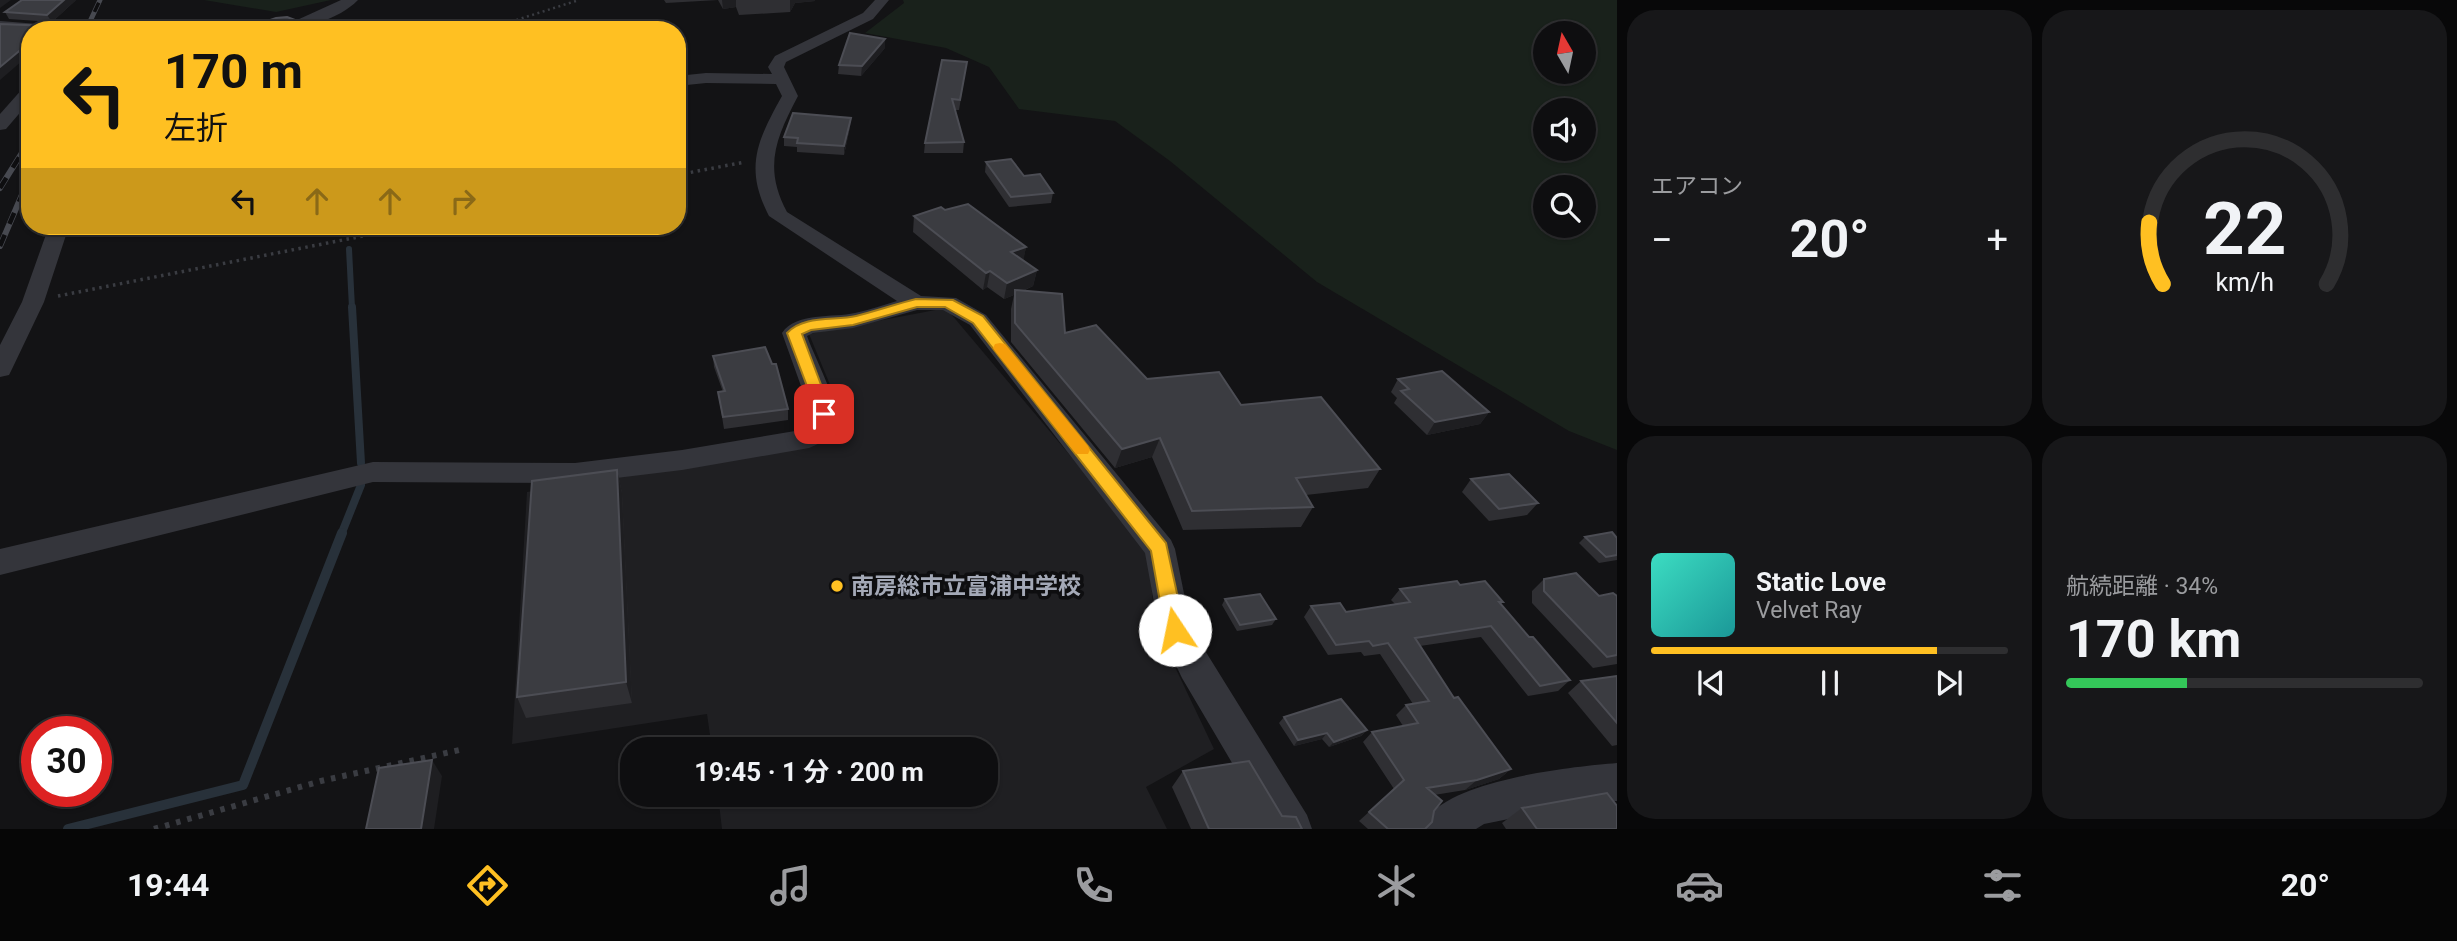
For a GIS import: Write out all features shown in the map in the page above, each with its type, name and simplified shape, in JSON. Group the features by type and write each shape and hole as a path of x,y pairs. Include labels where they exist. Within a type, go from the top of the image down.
{"street":[{"path":"306,21 331,12 351,0"},
{"path":"882,0 867,16 780,59 776,67 790,96 763,158 769,201 779,216 916,303"},
{"path":"0,25 21,26"},
{"path":"0,42 21,30"},
{"path":"686,80 782,79"},
{"path":"0,125 21,100"},
{"path":"0,369 33,302 55,235"},
{"path":"0,562 373,472 575,473 682,460 808,438 821,426 824,414 794,333 808,326 853,321 916,303 948,303 978,320 1160,549 1175,630 1194,667 1293,829"},
{"path":"1442,829 1475,806 1614,787"}],"path":[{"path":"513,21 579,0"},
{"path":"686,173 763,158"},
{"path":"33,302 369,235"},
{"path":"154,829 321,781 464,749"}],"shaded area":[{"path":"204,0 331,0 276,12"},
{"path":"903,0 1617,0 1617,450 1569,431 1317,282 1170,161 1115,121 1019,109 989,67 946,48 865,33 904,3"},
{"name":"南房総市立富浦中学校","path":"946,308 1148,548 1155,625 1214,749 1146,787 1167,829 722,829 719,807 998,807 998,737 710,737 707,714 512,744 527,492 852,438 809,334"}],"building":[{"path":"22,0 64,0 47,15 5,12"},
{"path":"287,17 298,21 267,21"},
{"path":"0,24 21,25 21,50 0,67"},
{"path":"850,33 885,39 862,66 839,65"},
{"path":"942,60 967,62 960,100 952,99 964,142 925,143"},
{"path":"793,113 851,118 844,146 797,143 798,138 784,137"},
{"path":"1011,159 1024,176 1040,174 1053,193 1011,197 986,162"},
{"path":"968,204 1026,247 1011,252 1037,270 1007,283 990,271 986,273 914,216 941,207 945,210"},
{"path":"1015,290 1062,294 1065,333 1096,325 1147,379 1219,372 1241,405 1321,397 1380,469 1296,478 1313,507 1192,511 1160,438 1122,449 1015,323"},
{"path":"765,347 772,364 776,364 788,409 723,417 718,392 725,391 713,356"},
{"path":"1442,371 1489,412 1435,422 1401,391 1409,389 1398,379"},
{"path":"617,470 626,682 517,697 532,481"},
{"path":"1509,474 1538,503 1499,509 1471,479"},
{"path":"1612,532 1617,538 1617,555 1606,557 1585,537"},
{"path":"1576,573 1599,596 1613,593 1617,596 1617,655 1607,657 1544,591 1544,579"},
{"path":"1457,581 1460,585 1485,581 1529,637 1533,637 1570,680 1540,686 1491,626 1415,638 1454,698 1458,697 1511,769 1477,780 1427,788 1442,801 1434,811 1432,822 1425,829 1388,829 1369,812 1404,780 1372,732 1418,723 1406,705 1429,701 1388,643 1373,646 1369,641 1336,645 1311,606 1340,603 1346,612 1410,602 1400,589"},
{"path":"1260,594 1276,619 1240,625 1225,599"},
{"path":"1617,676 1617,723 1581,681"},
{"path":"1341,699 1367,730 1334,742 1327,733 1298,740 1284,717"},
{"path":"432,760 421,829 366,829 379,768"},
{"path":"1249,761 1282,816 1296,817 1302,829 1209,829 1183,771"},
{"path":"1607,793 1617,806 1617,829 1537,829 1522,808"}],"waterway":[{"path":"349,249 352,308"},
{"path":"352,307 361,463"},
{"path":"341,535 361,485"},
{"path":"68,829 243,785 342,533"}],"railway":[{"path":"90,21 100,0"},
{"path":"0,188 21,154"},
{"path":"0,246 21,197"}],"slow traffic":[{"path":"1000,348 1082,450"}],"place":[{"name":"南房総市立富浦中学校","path":"837,586"}],"route":[{"path":"824,414 794,333 808,326 853,321 916,303 948,303 962,310 978,320 1160,549 1175,630"}]}
